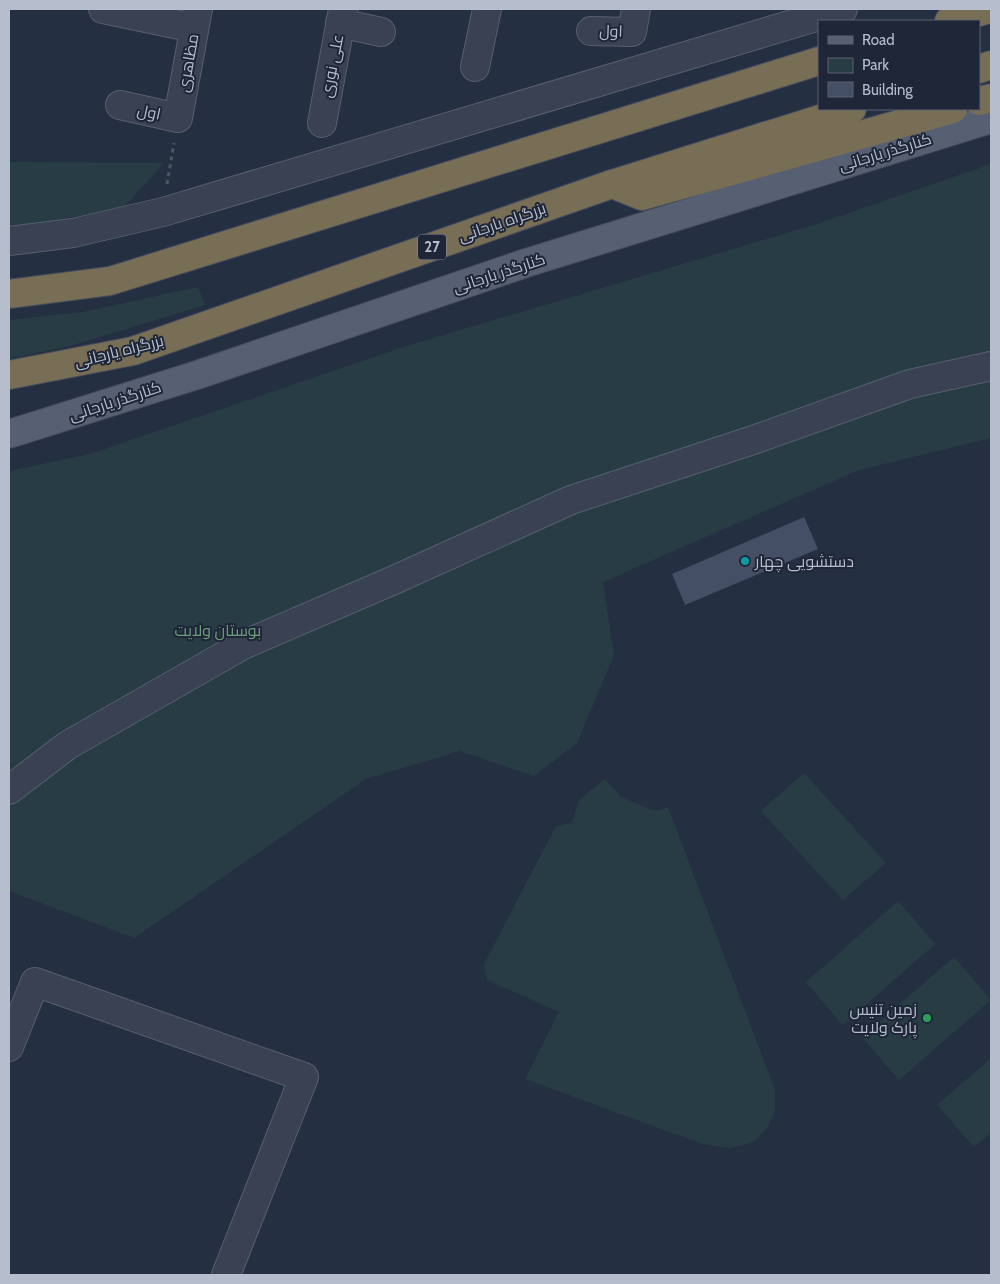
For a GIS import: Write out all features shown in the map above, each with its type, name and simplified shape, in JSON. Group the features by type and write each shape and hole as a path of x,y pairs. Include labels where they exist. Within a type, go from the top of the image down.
{"highway":[{"path":"951,20 989,9"},
{"path":"9,294 110,281 818,61"},
{"name":"بزرگراه یارجانی","path":"9,375 132,351 612,184 849,110"},
{"path":"612,184 642,196 949,110"}],"main road":[{"name":"کنارگذر یارجانی","path":"9,434 196,375 526,263 991,119"}],"street":[{"path":"103,9 196,19"},
{"path":"476,67 487,9"},
{"path":"9,241 73,234 163,212 842,9"},
{"path":"341,16 381,32"},
{"name":"علی نوری","path":"322,123 341,16"},
{"name":"مظاهری","path":"178,118 196,19"},
{"name":"اول","path":"591,30 634,20"},
{"name":"اول","path":"120,105 178,118"},
{"path":"9,790 68,745 243,645 394,580 571,500 756,439 910,384 991,366"},
{"path":"9,1047 35,982 304,1077 226,1275"}],"path":[{"path":"163,212 178,118"}],"green space":[{"path":"9,162 164,163 123,208 38,223 9,225"},
{"name":"بوستان ولایت","path":"991,164 991,438 859,470 603,582 614,655 577,743 534,776 460,751 366,779 134,938 9,891 9,471 90,454 400,348 814,225"},
{"path":"198,287 205,305 70,346 9,359 9,320 83,312"},
{"path":"804,773 886,863 843,900 761,811"},
{"path":"605,779 621,797 655,811 668,807 775,1090 775,1110 768,1127 754,1142 730,1148 702,1144 525,1079 559,1012 487,980 484,964 556,826 572,823 579,800"},
{"path":"898,901 935,944 843,1025 806,982"},
{"name":"زمین تنیس پارک ولایت","path":"954,957 991,1000 899,1080 862,1037"},
{"path":"991,1058 991,1133 974,1147 937,1105"}],"building":[{"name":"دستشویی چهار","path":"804,517 818,549 685,605 672,574"}],"place":[{"name":"دستشویی چهار","path":"745,561"},
{"name":"زمین تنیس پارک ولایت","path":"927,1018"}]}
